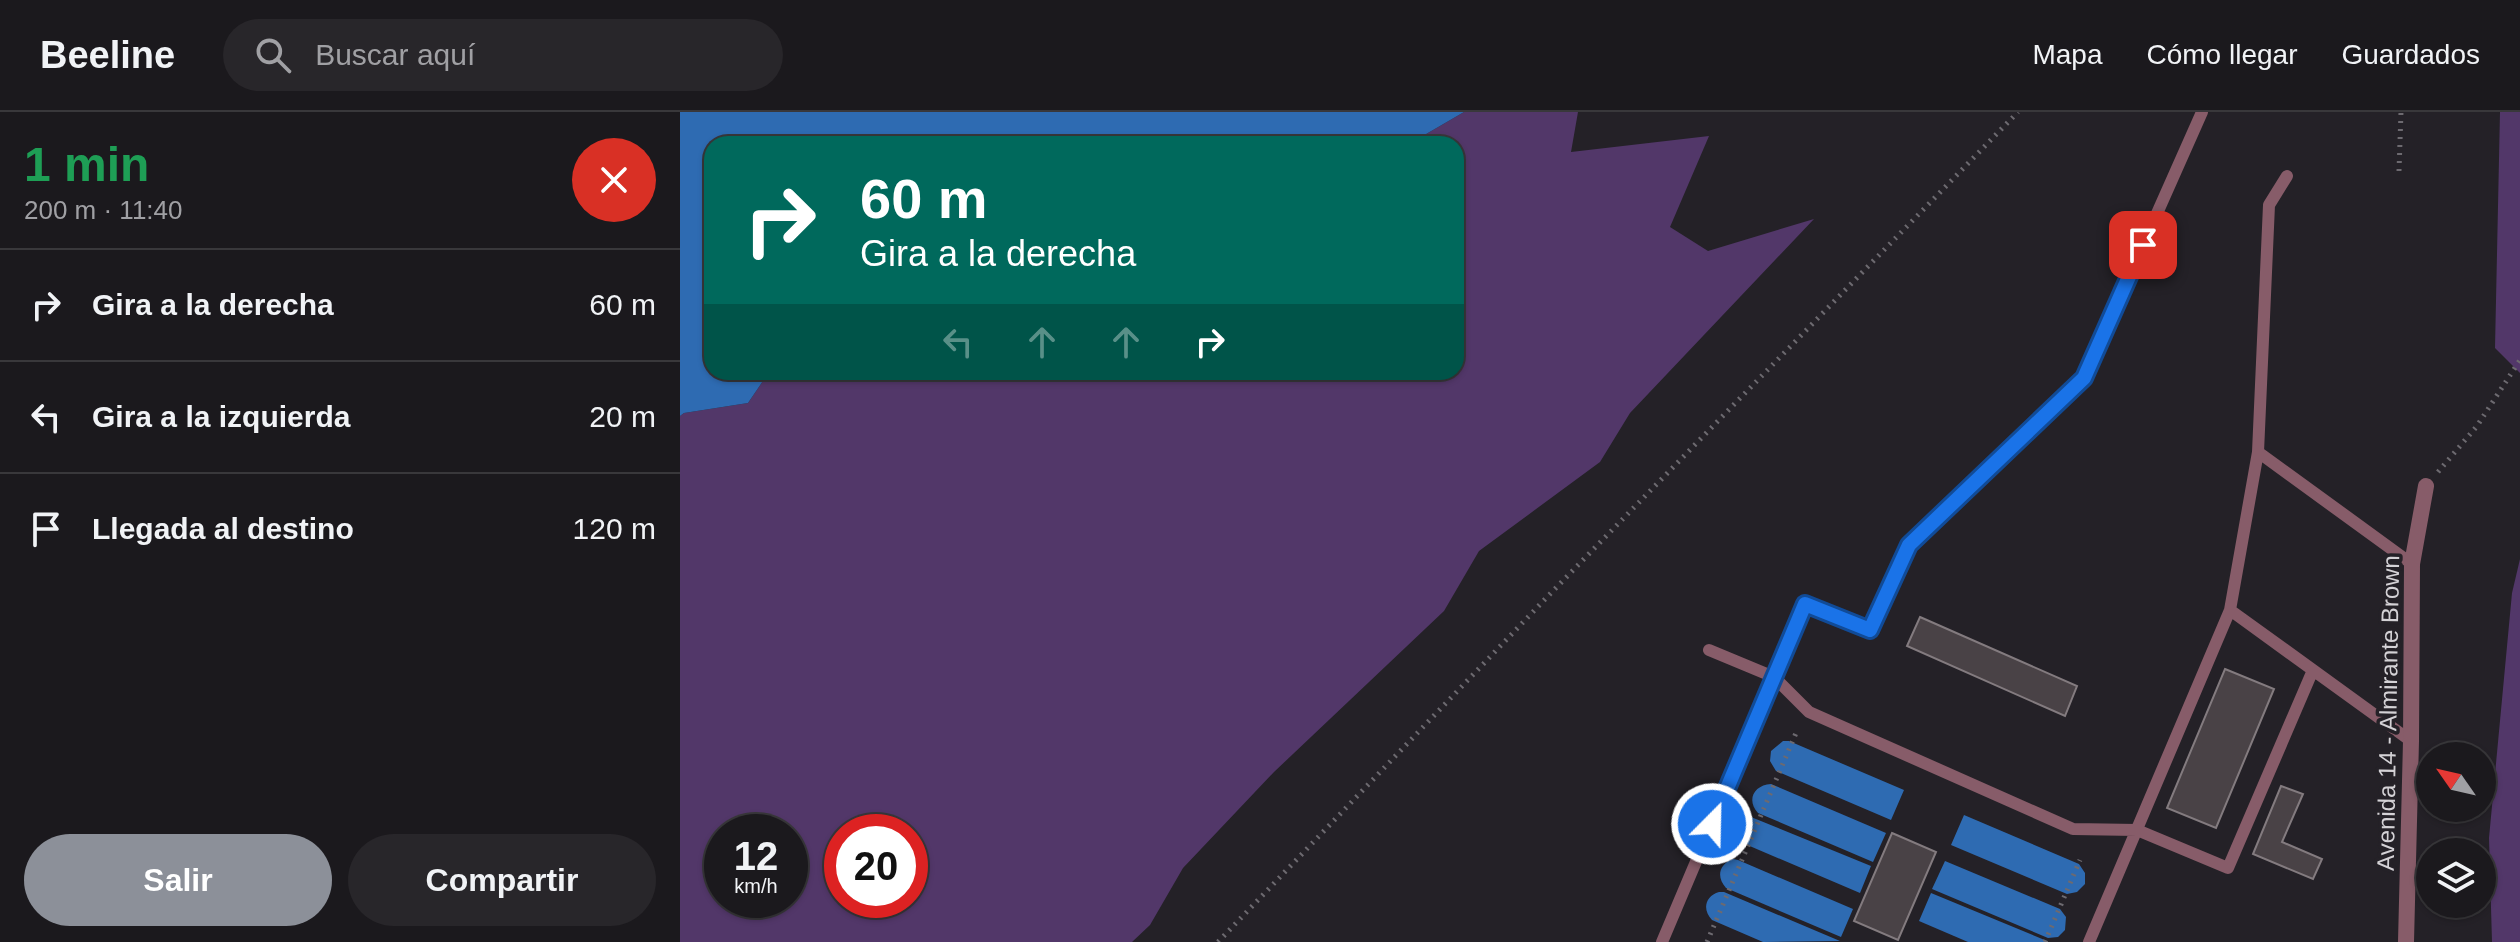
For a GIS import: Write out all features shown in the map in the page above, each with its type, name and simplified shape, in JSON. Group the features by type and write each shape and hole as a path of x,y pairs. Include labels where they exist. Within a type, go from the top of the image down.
{"street":[{"name":"Avenida 14 - Almirante Brown","path":"2406,942 2412,564 2426,486"}],"lane":[{"path":"1662,942 1805,604 1870,630 1909,545 2084,378 2202,112"},
{"path":"2089,942 2230,610 2258,452 2269,205 2287,176"},
{"path":"2258,452 2412,564"},
{"path":"2230,610 2411,741"},
{"path":"1709,650 1774,677 1809,712 2073,829 2137,830 2228,868 2313,670"}],"path":[{"path":"1218,942 1539,605 2018,112"},
{"path":"2399,171 2401,112"},
{"path":"2426,486 2477,426 2520,360"},
{"path":"1707,942 1796,733"},
{"path":"2045,942 2080,860"}],"shaded area":[{"path":"1464,112 1578,112 1571,152 1709,136 1670,227 1708,251 1814,219 1630,413 1600,462 1479,551 1444,611 1274,772 1183,868 1150,925 1132,942 680,942 680,416 748,403 764,380 1464,380 1464,136 1423,136"},
{"path":"2500,112 2520,112 2520,373 2495,348"},
{"path":"2520,559 2520,942 2492,942 2491,918 2496,918 2496,838 2489,838 2491,822 2496,822 2496,763 2512,593"}],"water":[{"path":"680,112 1464,112 1423,136 704,136 704,380 764,380 748,403 680,416"},
{"path":"1783,741 1904,790 1891,820 1776,771 1770,761 1771,751"},
{"path":"1771,784 1886,833 1873,862 1758,813 1752,798 1760,787"},
{"path":"1964,815 2079,864 2085,873 2085,884 2077,892 2067,894 1951,845"},
{"path":"1751,817 1871,866 1860,893 1745,844 1738,831 1742,821"},
{"path":"1733,859 1853,909 1841,937 1726,888 1720,871"},
{"path":"1945,861 2060,909 2066,917 2065,930 2058,937 2048,938 1932,889"},
{"path":"1719,892 1840,941 1763,942 1712,920 1706,904"},
{"path":"1931,893 2048,942 1968,942 1919,921"}],"building":[{"path":"1920,617 2077,686 2065,716 1907,646"},
{"path":"2225,669 2274,689 2216,828 2167,808"},
{"path":"2281,786 2303,794 2282,842 2322,859 2313,879 2253,854"},
{"path":"1892,833 1936,852 1898,940 1854,921"}],"route":[{"path":"1712,824 1805,604 1870,630 1909,545 2084,378 2143,245"}]}
